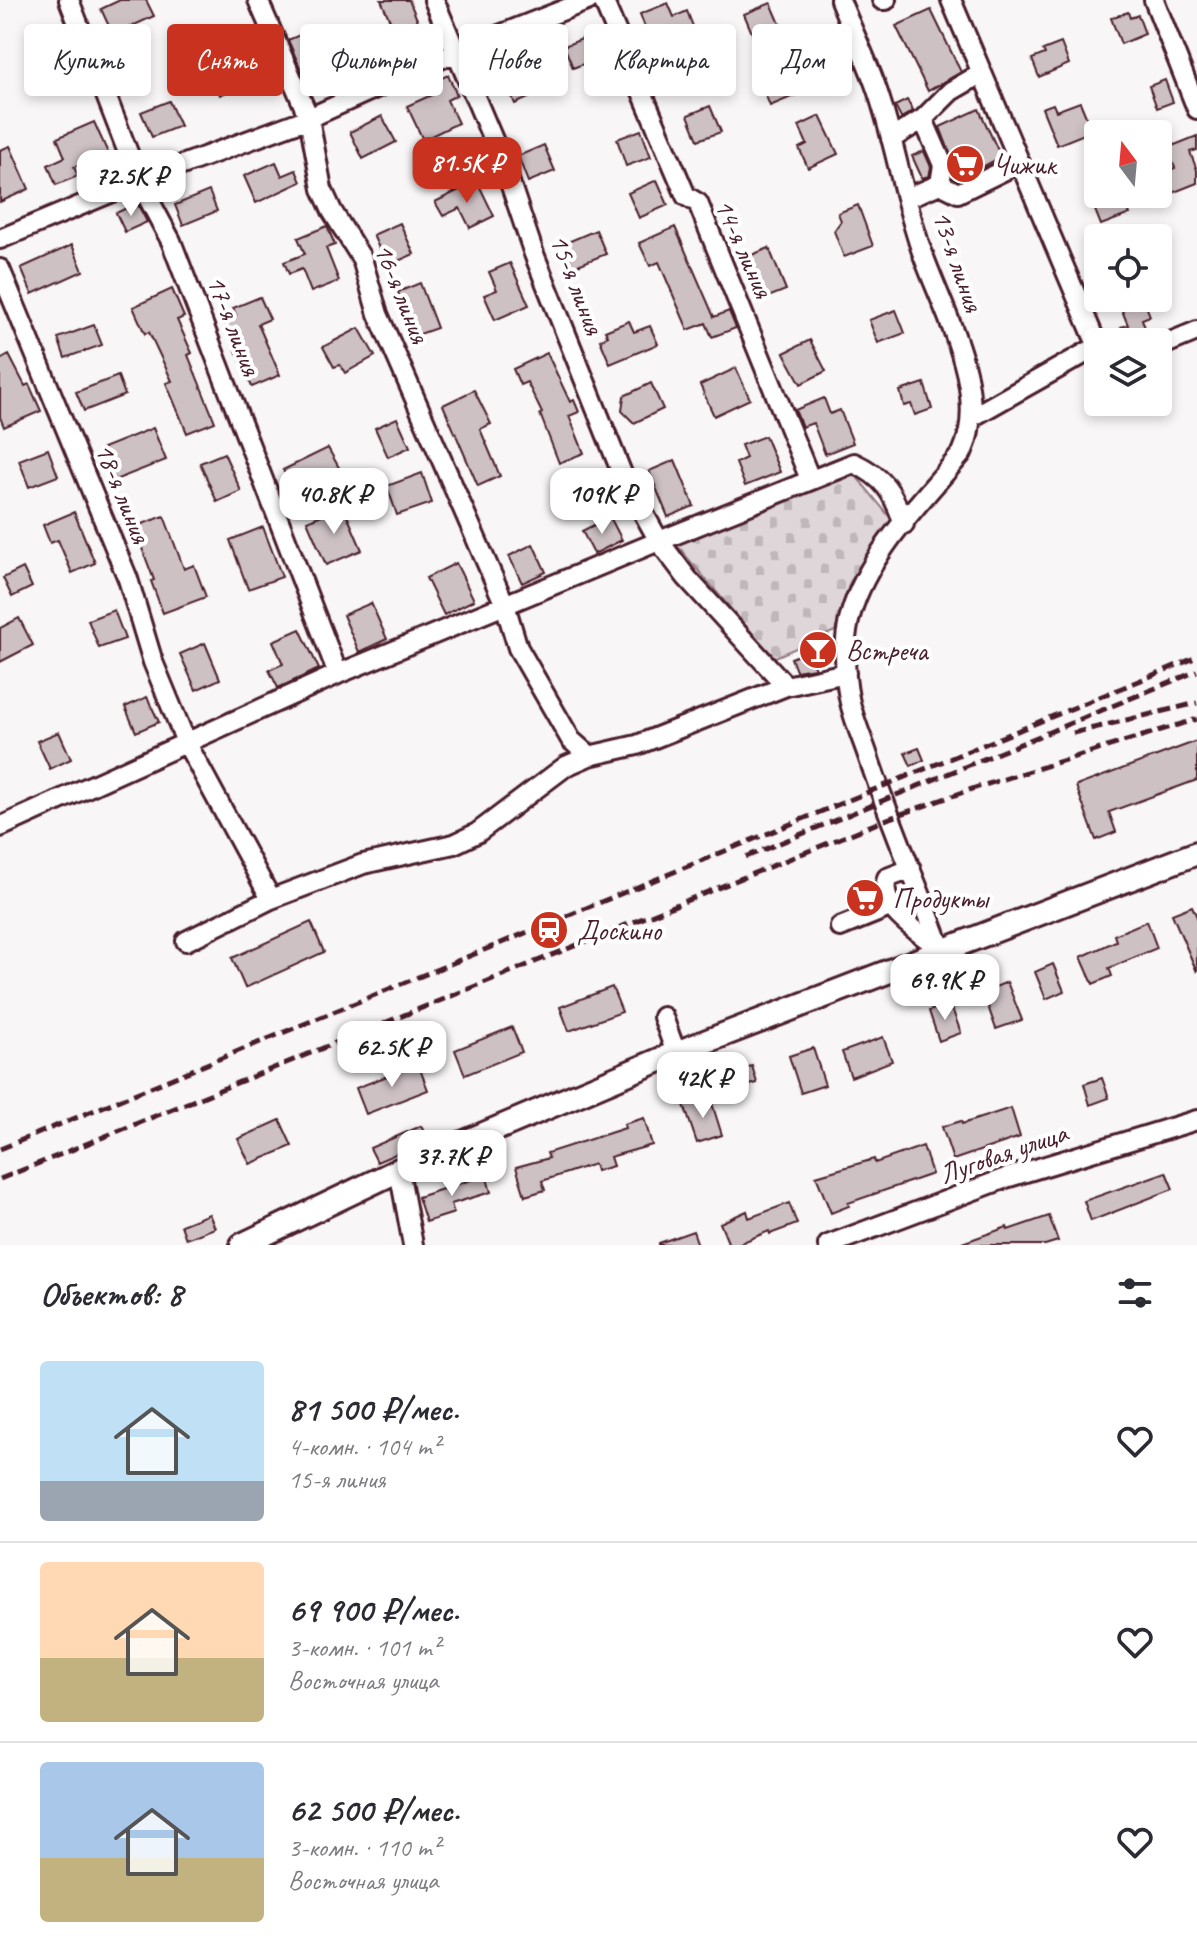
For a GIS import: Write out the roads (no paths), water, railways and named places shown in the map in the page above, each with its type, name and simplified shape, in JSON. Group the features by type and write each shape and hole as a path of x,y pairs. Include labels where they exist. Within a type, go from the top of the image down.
{"main road":[{"path":"242,1245 399,1170 676,1053 1197,853"}],"street":[{"name":"17-я линия","path":"69,0 139,181 177,256 338,674"},
{"name":"16-я линия","path":"258,0 309,118 322,189 362,259 378,314 505,605 518,648 571,740 589,756"},
{"name":"15-я линия","path":"434,0 505,168 534,254 623,476 659,541 687,578 786,686"},
{"path":"0,239 139,181 309,118 456,52 589,0"},
{"name":"14-я линия","path":"603,0 686,196 698,203 810,479"},
{"name":"13-я линия","path":"840,0 877,89 921,248 960,349 972,417 969,437 962,453 904,524"},
{"path":"951,0 1090,328"},
{"path":"1154,0 1197,109"},
{"path":"891,139 923,119 951,91 982,73"},
{"path":"923,119 943,165 940,184"},
{"path":"907,198 940,184 958,193 1007,169 1017,156"},
{"name":"18-я линия","path":"0,269 128,579 153,662 186,742 271,899"},
{"path":"1172,341 1197,331"},
{"path":"972,417 1084,354"},
{"path":"3,822 338,674 854,463 876,473 895,499 904,524 876,563 851,613 846,673 849,700 942,951"},
{"path":"186,941 271,899 363,864 465,839 566,766 589,756 637,745 786,686 846,673"},
{"path":"911,869 887,878 883,890 890,907 942,951"},
{"path":"840,927 890,907"},
{"path":"663,1017 676,1053"},
{"name":"Луговая улица","path":"828,1245 1006,1178 1197,1120"},
{"path":"399,1170 413,1245"}],"railway":[{"path":"0,1149 1197,657"},
{"path":"746,857 1197,671"},
{"path":"1073,733 1197,703"},
{"path":"0,1179 890,818 975,788 1197,719"}],"place":[{"name":"Чижик","path":"965,164"},
{"name":"Встреча","path":"818,650"},
{"name":"Продукты","path":"865,898"},
{"name":"Доскино","path":"549,930"}]}
